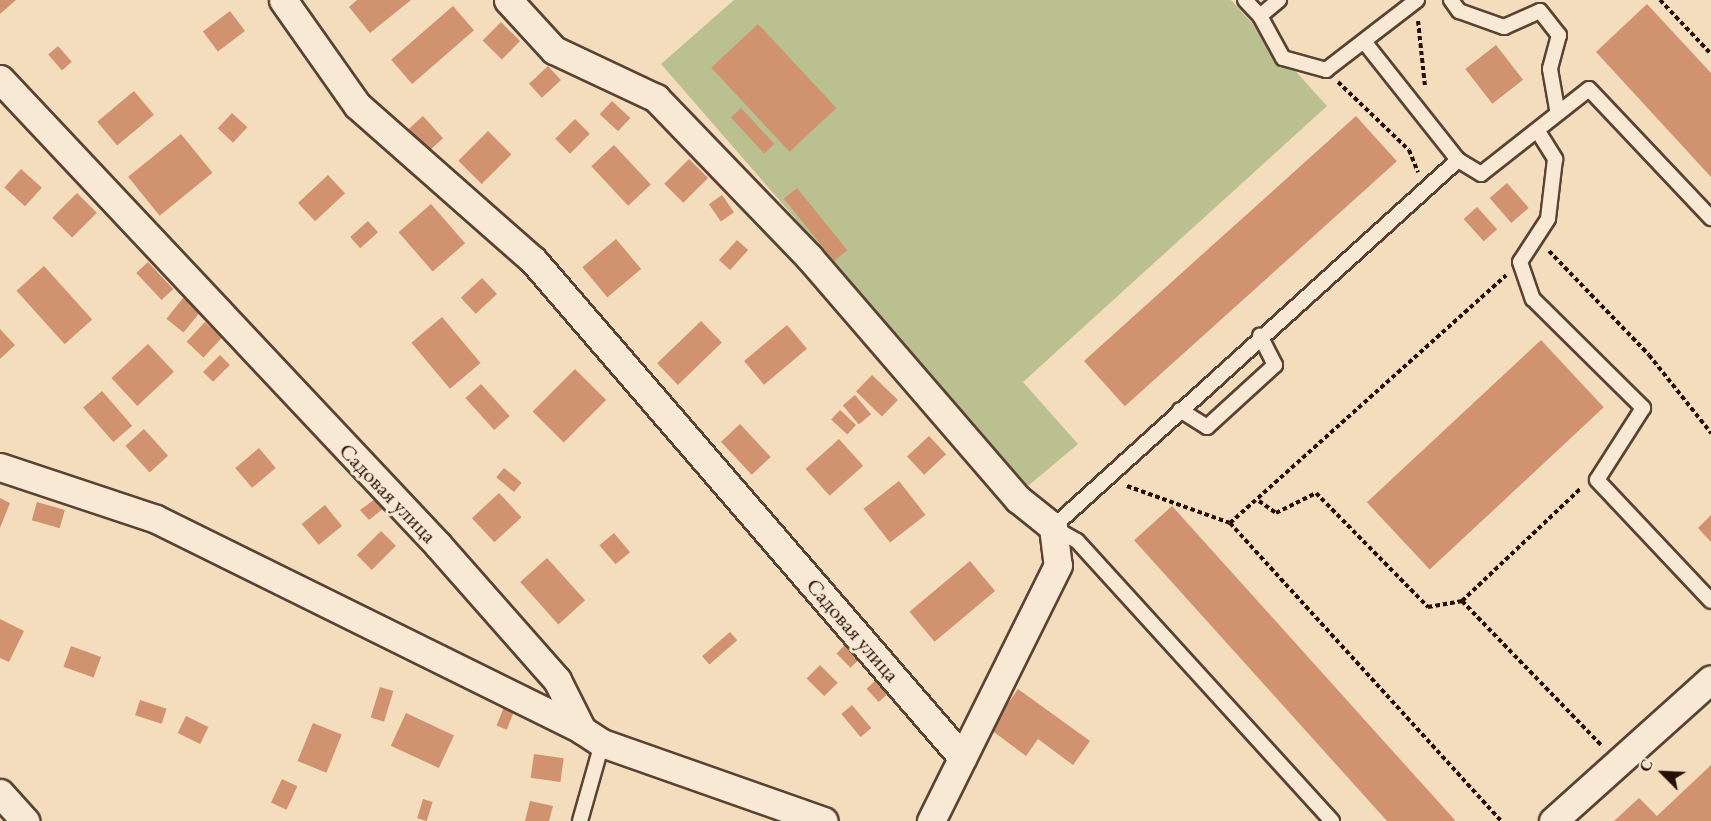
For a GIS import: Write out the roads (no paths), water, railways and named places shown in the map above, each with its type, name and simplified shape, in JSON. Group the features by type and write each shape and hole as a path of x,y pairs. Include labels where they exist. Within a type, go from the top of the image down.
{"street":[{"name":"Садовая улица","path":"284,0 357,105 533,260 962,758"},
{"path":"508,0 554,50 656,98 809,257 1018,499 1053,527 1058,565 931,821"},
{"name":"Садовая улица","path":"0,79 445,554 557,680 592,737"},
{"path":"0,466 156,519 592,737 825,821"},
{"path":"1553,821 1711,679"},
{"path":"0,793 25,821"}],"lane":[{"path":"1245,0 1260,16 1283,58 1326,70 1366,44 1417,0"},
{"path":"1260,16 1279,0"},
{"path":"1451,0 1459,11 1504,27 1540,11 1559,35 1550,69 1557,109"},
{"path":"1366,44 1458,160 1481,174 1539,133 1557,109 1589,88 1711,218"},
{"path":"1539,133 1555,159 1548,219 1520,262 1533,298 1643,408 1597,480 1711,601"},
{"path":"1332,821 1077,541 1053,527 1424,186 1458,160"},
{"path":"1180,410 1207,427 1275,365 1260,336"},
{"path":"580,821 592,737"}]}
